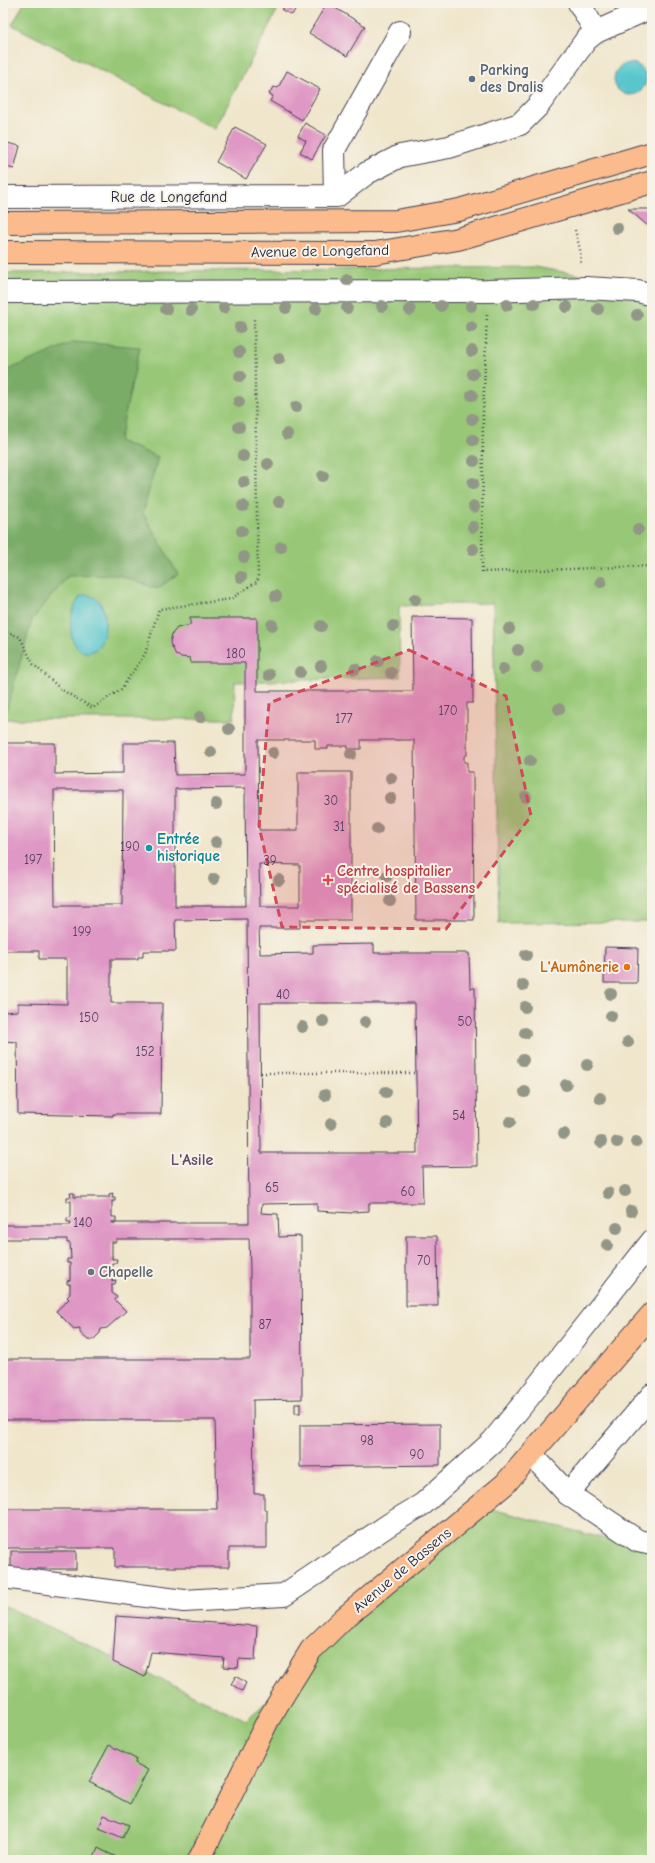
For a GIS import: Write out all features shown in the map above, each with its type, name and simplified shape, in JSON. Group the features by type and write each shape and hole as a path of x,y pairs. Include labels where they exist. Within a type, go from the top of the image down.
{"main road":[{"name":"Avenue de Longefand","path":"3,223 396,221 459,210 652,152"},
{"name":"Avenue de Longefand","path":"3,252 375,253 458,239 652,182"},
{"name":"Avenue de Bassens","path":"199,1860 268,1720 311,1650 343,1619 505,1484 532,1455 652,1314"}],"street":[{"path":"578,3 596,32"},
{"path":"400,32 334,150 335,195 337,196 367,172 400,156 449,146 520,124 538,106 586,40 596,32 652,7"},
{"name":"Rue de Longefand","path":"3,197 335,195"},
{"path":"3,292 254,290 488,291 586,288 638,291 652,295"},
{"path":"3,1578 184,1602 284,1595 390,1524 423,1504 492,1442 652,1241"},
{"path":"568,1494 652,1395"},
{"path":"532,1455 568,1494 638,1541 652,1544"}],"path":[{"path":"3,630 20,637 33,664 62,690 93,708 120,690 145,654 159,609 230,599 258,581 254,290"},
{"path":"488,291 484,414 482,572 652,566"},
{"path":"261,1073 416,1073"}],"highlighted area":[{"path":"409,650 506,696 531,816 446,929 282,927 259,826 269,703"}],"green space":[{"path":"24,3 281,3 215,129 12,25"},
{"path":"535,267 652,288 652,922 499,923 493,603 399,606 400,677 235,682 234,719 3,719 3,273"},
{"path":"74,342 140,347 119,441 158,457 143,513 178,574 157,589 117,575 68,576 32,620 3,723 3,372"},
{"path":"484,1507 652,1551 652,1860 3,1860 3,1605 246,1720"}],"water":[{"path":"630,63 636,64 643,70 646,79 645,85 639,92 630,95 624,94 617,88 614,79 615,73 621,66"},
{"path":"85,595 95,598 102,605 105,616 105,628 102,639 98,647 91,652 82,651 76,647 71,633 74,608 81,596"}],"building":[{"path":"286,3 296,8 292,15 282,10"},
{"path":"327,3 365,26 347,56 309,33"},
{"path":"287,71 320,89 302,120 270,101 273,96 269,94 273,87 278,88"},
{"path":"305,123 326,135 312,159 300,152 306,141 298,136"},
{"path":"235,127 267,144 246,179 216,162"},
{"path":"3,142 20,146 14,169 3,166"},
{"path":"628,209 652,209 652,229 647,225"},
{"path":"412,617 472,618 473,703 467,703 467,755 464,756 464,762 467,762 467,772 473,772 474,920 416,920 414,740 361,740 361,749 348,749 348,746 328,746 328,749 315,749 315,740 258,740 259,830 298,830 298,772 351,772 351,920 300,920 300,928 259,928 260,954 313,953 313,945 374,944 374,953 469,953 470,988 475,988 477,1166 422,1167 423,1203 369,1203 369,1211 352,1213 317,1211 317,1203 262,1204 261,1213 278,1214 279,1237 301,1236 302,1399 253,1400 254,1494 264,1494 264,1510 267,1510 267,1548 229,1548 229,1567 115,1567 115,1548 3,1548 3,1509 217,1509 215,1420 3,1420 3,1359 250,1359 250,1268 249,1239 116,1239 116,1242 112,1242 112,1259 117,1259 116,1263 112,1263 112,1281 116,1280 115,1284 112,1284 112,1293 117,1297 115,1300 126,1311 107,1328 101,1329 100,1333 93,1340 88,1340 80,1333 80,1328 74,1329 56,1311 69,1299 67,1297 70,1294 70,1284 67,1284 67,1281 70,1280 70,1263 67,1263 67,1259 71,1259 70,1243 67,1243 67,1239 3,1239 3,1225 71,1225 71,1222 67,1222 67,1218 71,1217 71,1201 67,1202 67,1197 71,1197 70,1193 74,1193 74,1197 109,1197 109,1194 113,1193 112,1197 115,1197 115,1201 112,1201 112,1217 116,1217 116,1222 112,1223 249,1223 247,919 175,920 176,951 143,951 143,957 138,957 138,959 111,959 111,1003 162,1003 161,1114 113,1114 113,1116 18,1114 17,1042 3,1041 3,1012 18,1011 18,1003 67,1004 67,959 39,959 39,951 3,951 3,743 55,743 55,774 123,773 123,743 174,743 175,775 245,774 245,663 191,663 190,658 176,655 170,643 172,634 177,628 190,625 190,618 257,618 257,691 413,691","holes":["245,788 246,906 175,906 175,789","54,790 123,790 122,905 55,905","259,864 300,865 300,906 260,906","260,1003 415,1003 417,1153 261,1153"]},
{"path":"605,947 638,948 637,983 604,983"},
{"path":"406,1236 437,1236 438,1306 406,1306"},
{"path":"295,1404 300,1404 300,1413 295,1413"},
{"path":"440,1424 440,1465 300,1467 300,1425"},
{"path":"11,1551 76,1551 76,1569 11,1569"},
{"path":"116,1616 257,1626 255,1660 239,1659 238,1668 223,1667 224,1658 151,1652 145,1677 113,1662"},
{"path":"236,1676 246,1683 242,1691 231,1684"},
{"path":"109,1745 136,1759 135,1763 148,1770 130,1804 89,1782"},
{"path":"104,1815 129,1825 123,1838 99,1828"},
{"path":"98,1848 122,1860 93,1860"}],"place":[{"name":"Parking des Dralis","path":"472,79"},
{"name":"Entrée historique","path":"149,848"},
{"name":"Centre hospitalier spécialisé de Bassens","path":"328,880"},
{"name":"L'Aumônerie","path":"627,967"},
{"name":"Chapelle","path":"91,1272"}],"district":[{"name":"L'Asile","path":"192,1160"}]}
